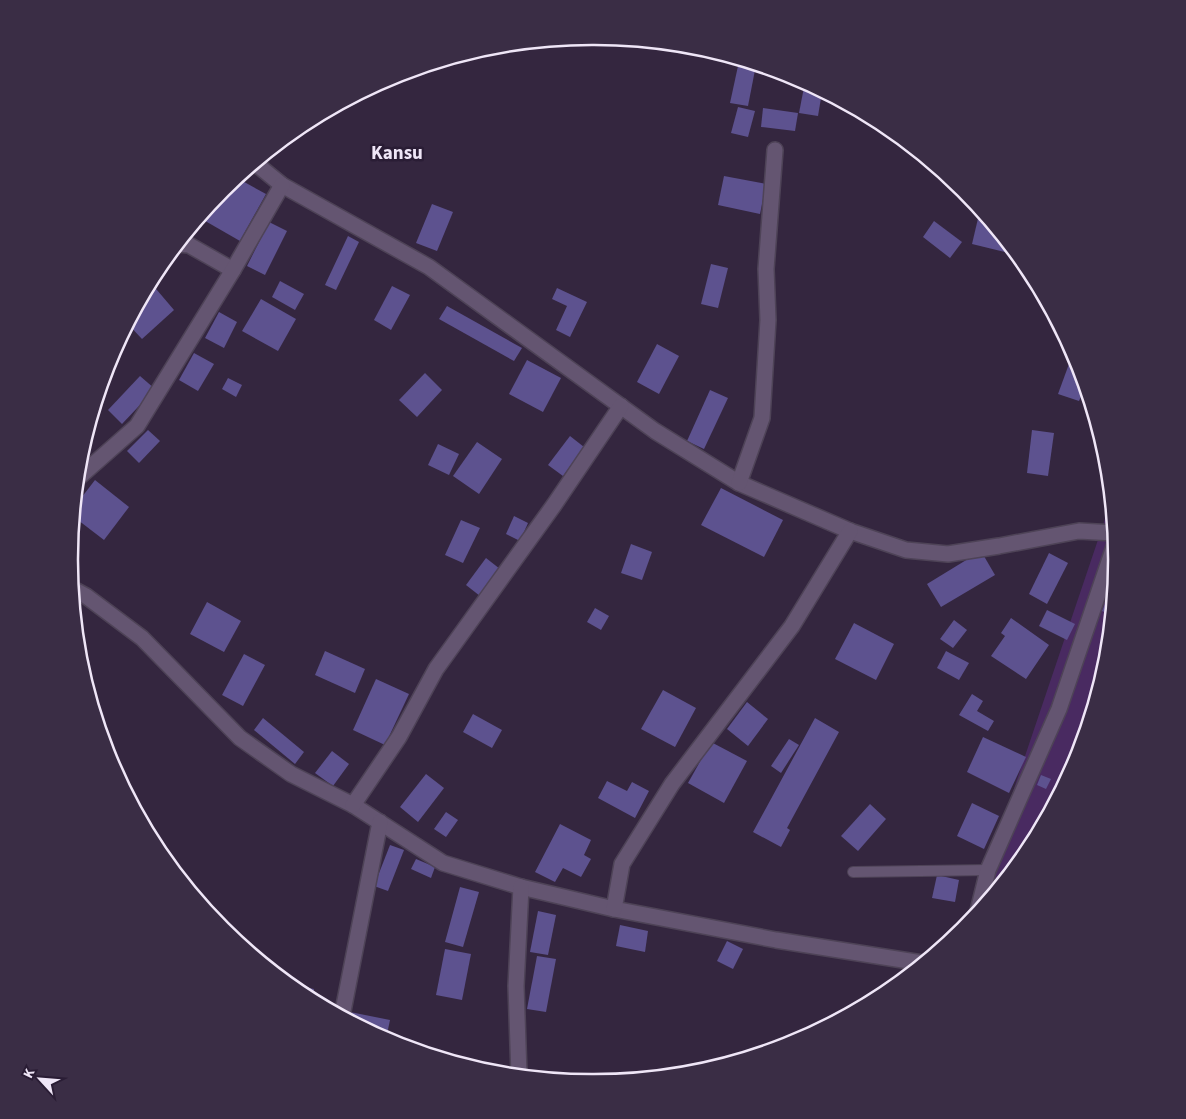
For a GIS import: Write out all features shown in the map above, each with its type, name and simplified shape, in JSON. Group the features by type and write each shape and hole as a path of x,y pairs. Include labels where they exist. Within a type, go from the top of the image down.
{"street":[{"path":"740,484 762,418 768,320 766,269 776,150"},
{"path":"260,168 282,185 429,266 656,431 740,484 850,531 906,550 948,554 1079,531 1106,533"},
{"path":"86,471 137,426 233,270 282,185"},
{"path":"186,245 233,270"},
{"path":"353,805 399,737 436,669 554,505 621,406"},
{"path":"614,909 622,864 672,784 792,626 850,531"},
{"path":"981,897 988,870 1059,709 1108,566"},
{"path":"80,593 142,638 240,738 291,774 353,805 443,863 521,887 614,909 776,940 913,962"},
{"path":"343,1009 380,822"},
{"path":"519,1069 516,986 521,887"}],"lane":[{"path":"853,872 988,870"}],"shaded area":[{"path":"1105,517 1108,560 1103,627 1098,660 1080,725 1068,756 1039,817 1001,873 975,904"}],"building":[{"path":"738,66 755,71 748,106 730,103"},
{"path":"803,90 821,98 818,116 799,113"},
{"path":"738,107 755,111 748,137 731,133"},
{"path":"763,108 798,113 795,131 761,127"},
{"path":"724,176 766,184 760,214 718,205"},
{"path":"244,182 266,194 240,241 205,221"},
{"path":"432,204 453,212 437,251 416,243"},
{"path":"978,218 1005,252 972,244"},
{"path":"934,221 962,242 950,258 923,237"},
{"path":"269,222 287,231 265,275 247,266"},
{"path":"348,236 359,242 336,290 325,285"},
{"path":"711,264 728,268 718,308 701,304"},
{"path":"280,281 304,294 295,310 272,297"},
{"path":"392,286 410,295 391,330 374,320"},
{"path":"156,288 174,310 142,339 133,330"},
{"path":"557,288 587,302 570,337 556,330 567,306 552,299"},
{"path":"261,299 296,319 278,351 242,331"},
{"path":"447,306 522,348 514,361 439,319"},
{"path":"219,312 237,322 224,348 205,338"},
{"path":"657,344 679,356 659,394 637,382"},
{"path":"194,353 214,364 198,391 179,380"},
{"path":"527,360 561,378 543,412 509,394"},
{"path":"1069,365 1081,397 1079,401 1058,394"},
{"path":"425,373 442,390 417,417 399,400"},
{"path":"140,376 155,389 122,424 108,410"},
{"path":"228,378 242,385 236,397 222,389"},
{"path":"710,390 728,398 704,449 687,441"},
{"path":"148,430 160,441 139,463 127,451"},
{"path":"1032,430 1054,433 1048,476 1027,473"},
{"path":"570,436 584,447 563,476 548,465"},
{"path":"477,442 502,459 479,494 453,476"},
{"path":"438,444 459,454 449,475 428,465"},
{"path":"95,480 129,507 104,540 80,522 83,496"},
{"path":"721,488 783,520 764,557 701,525"},
{"path":"514,516 528,523 520,541 506,534"},
{"path":"461,520 480,528 463,563 445,555"},
{"path":"631,544 652,552 642,580 621,573"},
{"path":"981,551 995,575 941,607 927,584"},
{"path":"1049,553 1068,563 1047,604 1029,594"},
{"path":"486,558 500,569 480,596 466,585"},
{"path":"207,602 241,621 224,652 190,634"},
{"path":"595,608 609,616 601,630 587,622"},
{"path":"1047,610 1075,624 1067,640 1039,626"},
{"path":"1011,618 1049,645 1026,679 991,656 1005,636 1001,633"},
{"path":"954,620 967,630 953,648 940,639"},
{"path":"854,623 894,644 876,680 835,659"},
{"path":"325,651 365,669 355,693 315,675"},
{"path":"946,651 969,663 959,680 937,668"},
{"path":"244,654 265,665 243,706 222,695"},
{"path":"376,679 409,694 385,745 353,730"},
{"path":"663,690 696,708 675,747 641,729"},
{"path":"972,694 983,701 977,711 994,721 988,731 959,715"},
{"path":"747,702 768,719 748,746 727,729"},
{"path":"473,714 502,730 492,748 463,732"},
{"path":"263,718 304,752 295,764 254,730"},
{"path":"815,718 839,732 787,828 790,830 781,847 753,832"},
{"path":"983,737 1026,757 1009,793 967,772"},
{"path":"789,739 799,745 781,773 771,766"},
{"path":"711,742 747,761 724,803 688,783"},
{"path":"332,751 349,764 333,786 315,773"},
{"path":"426,774 444,788 418,822 400,807"},
{"path":"1041,775 1051,779 1046,789 1037,785"},
{"path":"607,781 627,791 632,782 649,791 635,818 598,798"},
{"path":"972,803 999,816 984,849 957,836"},
{"path":"870,804 886,819 858,851 841,836"},
{"path":"446,812 458,820 446,837 434,829"},
{"path":"560,824 591,840 584,855 591,859 581,877 563,868 555,882 535,872"},
{"path":"390,845 404,850 388,891 374,886"},
{"path":"416,859 435,867 431,878 411,869"},
{"path":"937,875 959,880 955,902 932,898"},
{"path":"460,887 479,892 463,947 445,942"},
{"path":"538,911 556,915 548,955 530,952"},
{"path":"620,925 648,931 645,952 616,946"},
{"path":"727,941 743,949 733,969 717,961"},
{"path":"445,949 471,954 462,1000 436,995"},
{"path":"537,956 556,959 546,1012 527,1009"},
{"path":"350,1013 390,1020 388,1031 365,1021"}],"district":[{"name":"Kansu","path":"397,153"}]}
